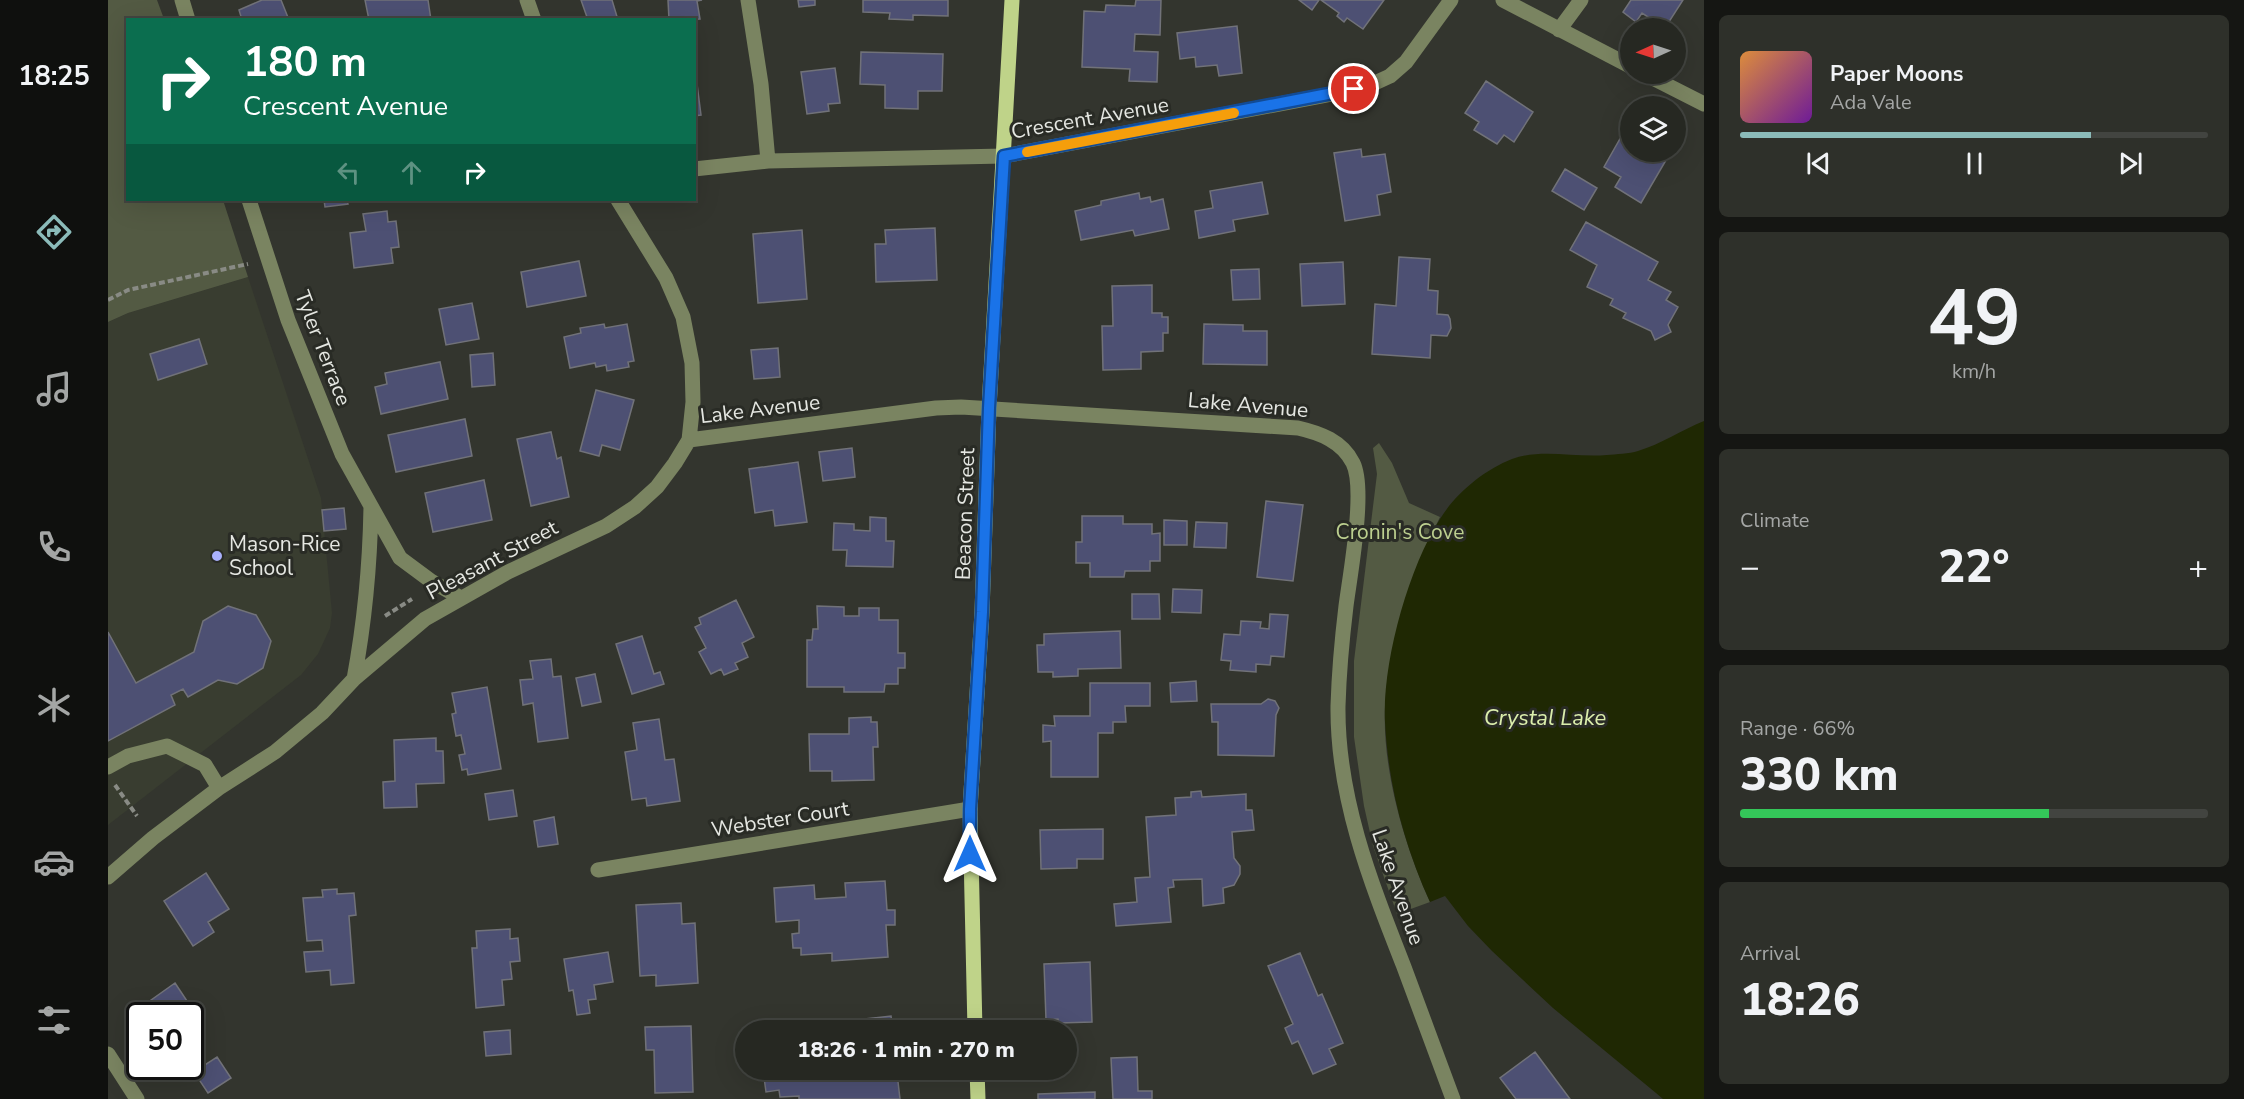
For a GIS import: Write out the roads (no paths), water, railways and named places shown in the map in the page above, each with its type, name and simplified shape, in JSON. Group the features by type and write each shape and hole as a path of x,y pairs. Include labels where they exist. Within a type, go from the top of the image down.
{"main road":[{"name":"Beacon Street","path":"975,1020 970,809 982,612 989,408 1012,0"},
{"path":"977,1080 978,1099"}],"street":[{"path":"182,0 187,18"},
{"path":"527,0 533,18"},
{"path":"748,0 761,84 768,161"},
{"name":"Crescent Avenue","path":"696,169 768,161 1004,156 1364,88 1390,76 1406,62 1451,0"},
{"path":"1503,0 1620,61"},
{"path":"1559,30 1581,0"},
{"path":"1665,84 1704,104"},
{"name":"Tyler Terrace","path":"249,201 288,320 342,454 400,558 431,581 461,598"},
{"name":"Pleasant Street","path":"108,877 153,838 219,788 275,752 322,714 354,679 425,620 461,598 554,549 606,526 635,507 663,479 689,440 693,402 692,363 683,317 666,278 619,201"},
{"name":"Lake Avenue","path":"689,440 936,408 989,408 1298,428 1321,433 1341,447 1354,464 1358,494 1357,523 1340,662 1338,707 1343,768 1350,809 1362,857 1453,1099"},
{"path":"354,679 364,627 370,571 371,506"},
{"path":"108,767 128,756 167,746 205,765 219,788"},
{"name":"Webster Court","path":"598,870 970,809"},
{"path":"108,1054 137,1099"}],"water":[{"name":"Crystal Lake","path":"1704,421 1704,1099 1663,1099 1553,1008 1492,951 1468,926 1445,896 1430,902 1412,859 1399,814 1387,745 1385,698 1399,617 1417,564 1440,519 1462,491 1491,469 1512,459 1535,454 1595,456 1631,453 1655,445"}],"place":[{"name":"Mason-Rice School","path":"217,556"}],"park label":[{"name":"Cronin's Cove","path":"1400,532"}]}
